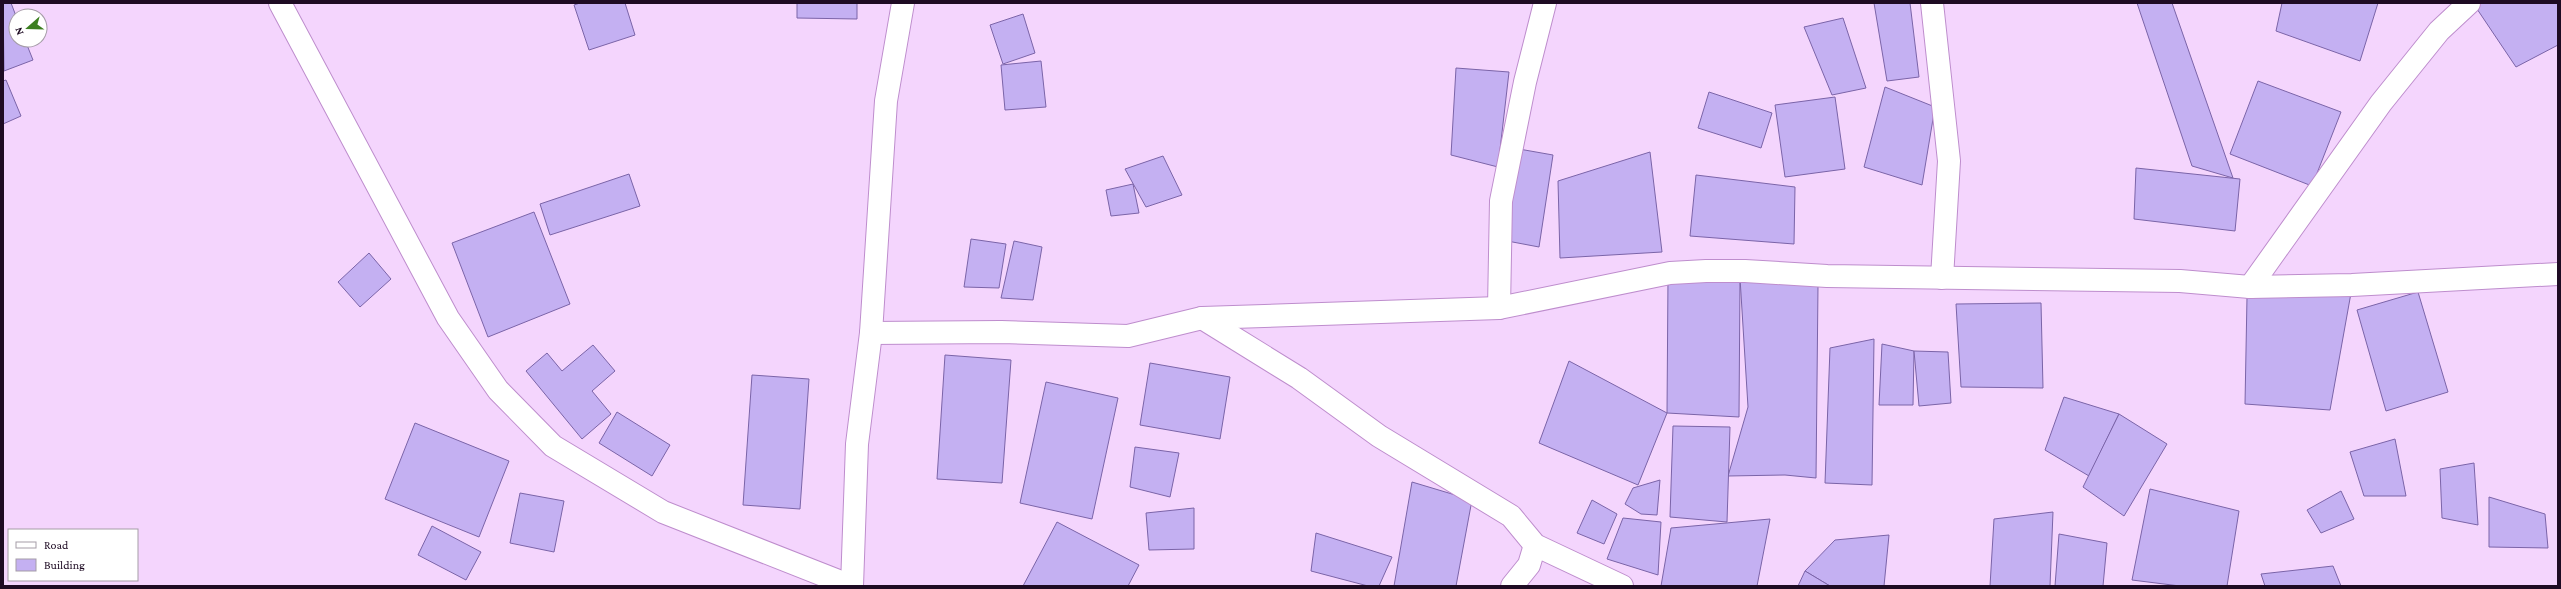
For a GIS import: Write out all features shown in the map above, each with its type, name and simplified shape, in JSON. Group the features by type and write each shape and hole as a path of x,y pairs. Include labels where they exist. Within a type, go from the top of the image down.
{"street":[{"path":"280,3 448,318 498,390 525,418 553,446 663,512 852,586 857,444 871,333 886,101 903,3"},
{"path":"1499,308 1502,194 1525,82 1546,3"},
{"path":"1932,3 1949,161 1942,278"},
{"path":"2250,286 2381,103 2439,31 2469,3"},
{"path":"871,333 1001,332 1128,336 1202,318 1499,308 1670,273 1745,271 1827,276 2180,281 2250,286 2352,285 2558,274"},
{"path":"1202,318 1299,378 1380,436 1511,516 1535,545 1622,586"},
{"path":"1512,586 1529,565 1535,545"}],"building":[{"path":"3,3 11,3 13,8 8,8 8,48 28,48 33,60 4,71"},
{"path":"580,3 625,3 635,35 589,50 574,5"},
{"path":"797,3 857,3 857,19 797,18"},
{"path":"1874,3 1910,3 1919,77 1887,81"},
{"path":"2137,3 2172,3 2233,178 2192,166"},
{"path":"2282,3 2378,3 2360,61 2276,31"},
{"path":"2473,3 2558,3 2558,45 2516,67"},
{"path":"1023,14 1035,53 1003,64 990,25"},
{"path":"1843,18 1866,88 1832,95 1804,27"},
{"path":"1041,61 1046,107 1005,110 1001,65"},
{"path":"1456,68 1509,72 1498,167 1451,155"},
{"path":"6,80 21,116 3,124 3,81"},
{"path":"2258,81 2341,112 2312,186 2230,154"},
{"path":"1885,87 1935,107 1922,185 1864,167"},
{"path":"1709,92 1772,113 1761,148 1698,128"},
{"path":"1835,97 1845,169 1785,177 1775,105"},
{"path":"1519,149 1553,155 1539,247 1502,240"},
{"path":"1650,152 1662,252 1560,258 1558,181"},
{"path":"1163,156 1182,195 1146,207 1125,169"},
{"path":"2136,168 2240,179 2235,231 2134,219"},
{"path":"629,174 640,206 550,235 540,204"},
{"path":"1696,175 1795,187 1794,244 1690,236"},
{"path":"1133,184 1139,213 1111,216 1106,190"},
{"path":"534,212 570,304 488,337 452,243"},
{"path":"971,239 1006,244 999,288 964,287"},
{"path":"1014,241 1042,247 1033,300 1001,298"},
{"path":"369,253 391,279 360,307 338,282"},
{"path":"1668,277 1740,278 1739,417 1667,413"},
{"path":"1740,278 1818,286 1816,478 1785,475 1728,476 1748,407"},
{"path":"2418,292 2448,392 2386,411 2357,310"},
{"path":"2351,293 2330,410 2245,404 2247,297"},
{"path":"2041,303 2043,388 1961,387 1956,304"},
{"path":"1874,339 1872,485 1825,483 1830,348"},
{"path":"1882,344 1914,351 1913,405 1879,405"},
{"path":"593,345 615,371 592,391 611,414 582,439 526,371 547,353 562,371"},
{"path":"1914,351 1948,352 1951,403 1919,406"},
{"path":"945,355 1011,360 1002,483 937,479"},
{"path":"1569,361 1667,413 1638,485 1539,443"},
{"path":"1150,363 1230,377 1220,439 1140,425"},
{"path":"752,375 809,379 800,509 743,505"},
{"path":"1046,382 1118,398 1092,519 1020,503"},
{"path":"2064,397 2119,414 2089,476 2045,450"},
{"path":"617,412 670,445 652,476 599,443"},
{"path":"2119,414 2167,444 2124,516 2083,487"},
{"path":"415,423 509,461 479,537 385,499"},
{"path":"1673,426 1730,427 1727,522 1670,517"},
{"path":"2395,439 2406,496 2364,496 2350,452"},
{"path":"1135,447 1179,453 1170,497 1130,487"},
{"path":"2474,463 2478,525 2442,518 2440,469"},
{"path":"1660,480 1657,515 1641,514 1625,504 1633,488"},
{"path":"1412,482 1472,500 1456,586 1394,586"},
{"path":"2150,489 2239,511 2227,586 2180,586 2132,580"},
{"path":"2341,491 2354,519 2321,533 2307,510"},
{"path":"520,493 564,501 554,552 510,543"},
{"path":"2489,497 2545,514 2548,548 2489,547"},
{"path":"1592,500 1617,514 1604,544 1577,533"},
{"path":"1194,508 1194,549 1149,550 1146,513"},
{"path":"2053,512 2050,586 1990,586 1994,519"},
{"path":"1623,518 1661,522 1658,575 1607,559"},
{"path":"1770,519 1757,586 1661,586 1671,528"},
{"path":"1057,522 1139,565 1128,586 1023,586"},
{"path":"432,526 481,552 466,580 418,555"},
{"path":"1316,533 1392,557 1379,586 1368,586 1311,571"},
{"path":"2059,534 2107,543 2103,586 2055,586"},
{"path":"1889,535 1884,586 1830,586 1805,571 1835,540"},
{"path":"2333,566 2341,586 2265,586 2261,574"},
{"path":"1805,571 1830,586 1798,586"}]}
